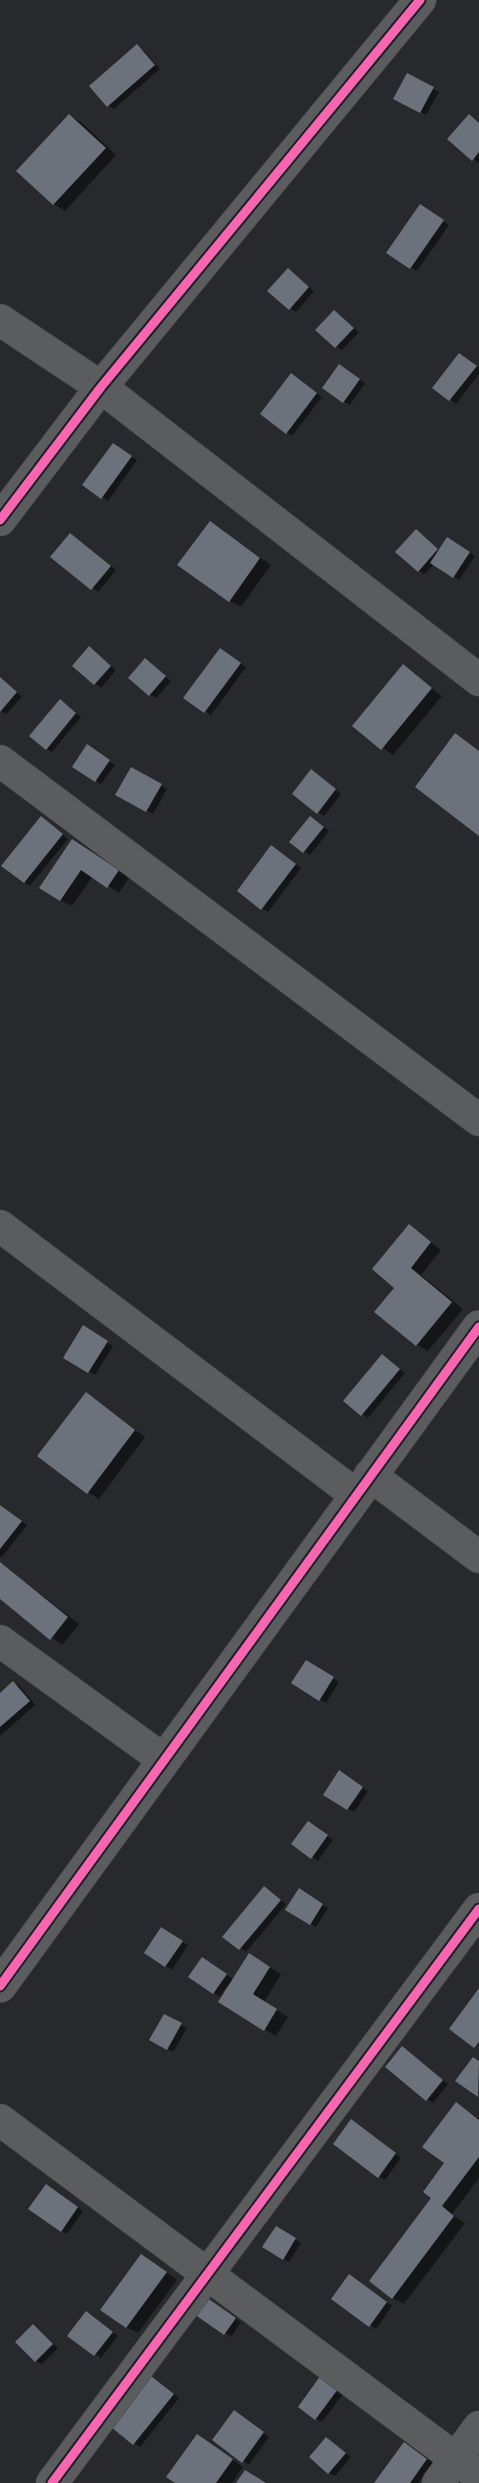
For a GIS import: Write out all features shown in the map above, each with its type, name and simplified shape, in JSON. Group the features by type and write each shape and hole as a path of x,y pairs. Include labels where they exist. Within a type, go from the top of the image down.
{"street":[{"path":"0,520 101,387 420,0"},
{"path":"0,320 101,387 479,680"},
{"path":"0,761 479,1120"},
{"path":"0,1227 363,1485 479,1557"},
{"path":"0,1986 479,1327"},
{"path":"0,1641 164,1760"},
{"path":"52,2483 479,1909"},
{"path":"0,2120 207,2274 458,2472 479,2427"}],"building":[{"path":"137,44 155,65 107,107 89,86"},
{"path":"407,73 434,87 420,113 393,99"},
{"path":"69,114 106,148 53,205 16,171"},
{"path":"469,114 479,123 479,152 472,161 447,139"},
{"path":"420,204 444,220 410,269 386,253"},
{"path":"288,268 309,287 289,310 267,291"},
{"path":"334,310 354,328 335,348 315,330"},
{"path":"459,353 477,366 449,401 432,388"},
{"path":"339,364 360,379 343,403 322,388"},
{"path":"291,373 317,393 286,434 260,414"},
{"path":"113,443 132,456 101,499 82,485"},
{"path":"210,521 260,558 229,602 177,565"},
{"path":"416,529 438,549 418,572 395,552"},
{"path":"70,533 111,566 91,590 50,557"},
{"path":"447,537 470,552 453,578 430,563"},
{"path":"89,646 111,666 94,685 72,666"},
{"path":"220,648 241,663 204,713 183,698"},
{"path":"145,658 166,676 149,696 128,678"},
{"path":"403,664 432,688 381,750 352,726"},
{"path":"0,677 17,692 0,712"},
{"path":"60,699 76,713 46,750 29,736"},
{"path":"455,733 479,751 479,836 415,787"},
{"path":"87,744 110,760 95,782 72,767"},
{"path":"131,767 162,784 146,812 115,795"},
{"path":"311,769 336,789 317,814 292,794"},
{"path":"41,816 63,834 24,883 1,866"},
{"path":"310,816 324,827 303,853 289,842"},
{"path":"72,839 119,870 107,888 81,870 60,901 39,888"},
{"path":"271,845 296,864 261,910 237,891"},
{"path":"409,1224 431,1242 411,1268 452,1302 416,1346 374,1312 394,1288 372,1269"},
{"path":"83,1325 108,1341 88,1373 63,1358"},
{"path":"382,1354 400,1369 361,1416 343,1401"},
{"path":"86,1392 135,1430 87,1494 37,1456"},
{"path":"0,1505 22,1521 0,1549"},
{"path":"0,1562 68,1617 50,1640 0,1599"},
{"path":"306,1660 334,1677 319,1701 291,1683"},
{"path":"13,1681 30,1701 0,1727 0,1693"},
{"path":"339,1770 363,1787 347,1810 323,1795"},
{"path":"308,1821 328,1835 311,1859 291,1844"},
{"path":"264,1886 281,1900 239,1950 222,1937"},
{"path":"299,1888 323,1904 310,1925 285,1910"},
{"path":"161,1927 183,1941 165,1967 144,1953"},
{"path":"249,1953 270,1967 253,1994 277,2009 264,2031 218,2002"},
{"path":"202,1957 227,1974 213,1994 188,1977"},
{"path":"479,1988 479,2042 474,2048 449,2029"},
{"path":"164,2014 182,2023 167,2050 149,2040"},
{"path":"402,2046 443,2080 426,2101 385,2067"},
{"path":"473,2057 479,2061 478,2097 455,2081"},
{"path":"456,2102 479,2120 479,2157 442,2206 454,2216 392,2299 369,2281 431,2198 423,2192 444,2163 422,2147"},
{"path":"351,2119 396,2153 378,2178 333,2144"},
{"path":"46,2184 78,2207 61,2232 28,2209"},
{"path":"276,2226 296,2238 283,2260 262,2247"},
{"path":"141,2254 167,2272 126,2328 100,2310"},
{"path":"349,2274 387,2302 369,2327 331,2299"},
{"path":"206,2297 236,2318 224,2335 194,2314"},
{"path":"86,2311 113,2332 94,2356 67,2336"},
{"path":"33,2324 53,2344 35,2362 15,2342"},
{"path":"326,2368 344,2381 315,2420 298,2407"},
{"path":"151,2376 174,2394 133,2445 111,2427"},
{"path":"234,2410 264,2432 242,2463 212,2440"},
{"path":"197,2434 233,2459 216,2483 175,2483 166,2477"},
{"path":"326,2437 346,2453 328,2474 309,2457"},
{"path":"404,2442 427,2459 410,2483 374,2483"},
{"path":"245,2470 266,2483 236,2483"}],"cycle path":[{"path":"0,520 101,387 420,0"},
{"path":"0,1986 479,1327"},
{"path":"52,2483 479,1909"}]}
